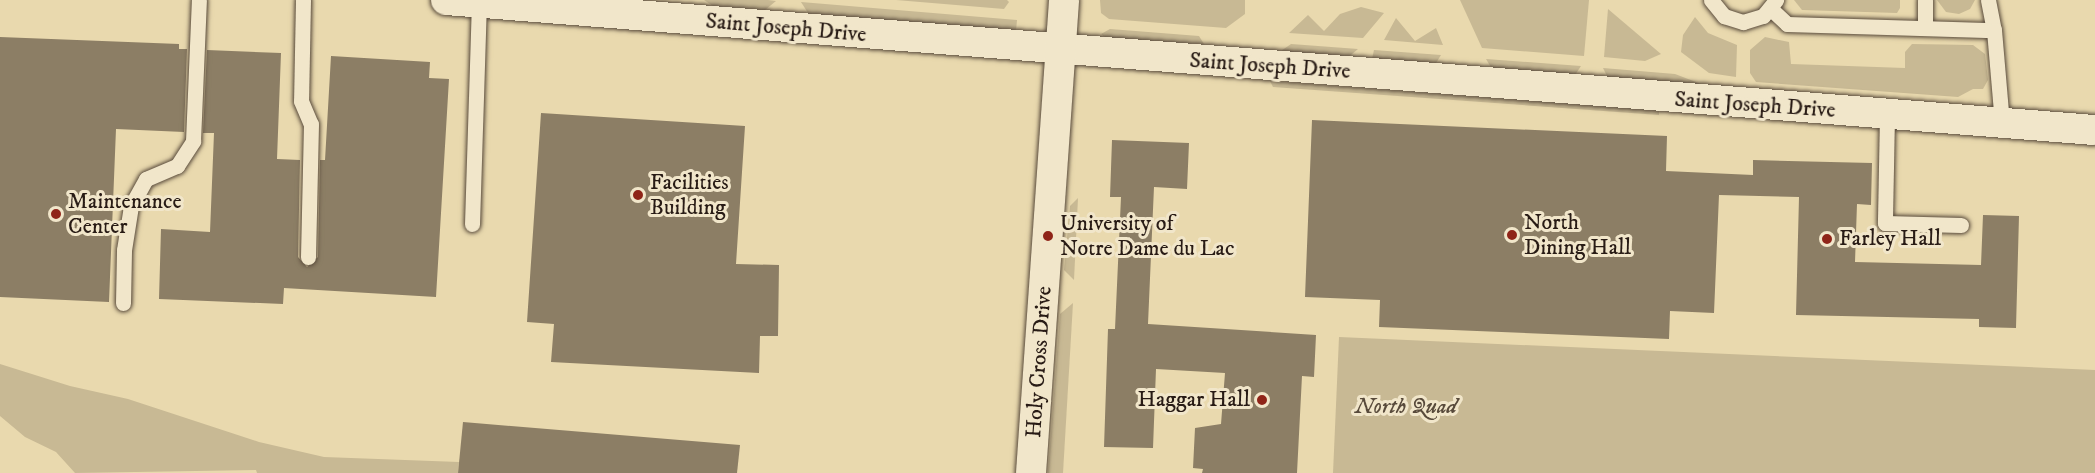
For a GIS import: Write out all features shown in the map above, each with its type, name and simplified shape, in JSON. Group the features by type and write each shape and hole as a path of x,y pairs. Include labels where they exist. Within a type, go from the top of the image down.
{"street":[{"name":"Saint Joseph Drive","path":"446,0 689,10 1061,51 2095,130"},
{"name":"Holy Cross Drive","path":"1031,473 1064,0"}],"lane":[{"path":"123,303 124,250 131,206 146,179 177,166 193,141 199,0"},
{"path":"303,0 301,101 311,124 308,257"},
{"path":"1711,0 1724,16 1743,22 1754,21 1773,5 1787,24 1994,30"},
{"path":"1925,0 1925,27"},
{"path":"1988,0 1994,30 2002,123"},
{"path":"472,224 479,2"},
{"path":"1887,115 1885,223 1961,225"}],"green space":[{"path":"704,0 776,1 765,10 713,6"},
{"path":"896,0 1007,0 1009,2 1004,9"},
{"path":"1100,0 1245,0 1245,14 1226,28 1109,19 1101,13"},
{"path":"1460,0 1589,0 1584,56 1482,48"},
{"path":"1794,0 1900,0 1900,8 1897,13 1802,10"},
{"path":"1937,0 1975,0 1970,9 1959,14 1946,12"},
{"path":"801,2 1017,20 1016,31 815,15 808,13"},
{"path":"1361,7 1384,13 1363,38 1289,33 1308,15 1324,31 1340,14"},
{"path":"1608,9 1661,54 1645,61 1604,57"},
{"path":"1695,17 1708,33 1737,45 1736,77 1709,73 1681,52 1683,35"},
{"path":"1396,18 1415,41 1436,28 1443,45 1384,40"},
{"path":"1110,29 1199,36 1204,44 1107,39 1101,34"},
{"path":"1765,37 1789,42 1791,64 1905,68 1905,52 1912,44 1973,45 1985,54 1988,80 1983,89 1973,89 1958,97 1756,82 1750,73 1750,50"},
{"path":"1291,44 1358,49 1346,59 1278,53"},
{"path":"1374,50 1441,55 1436,63 1372,59"},
{"path":"1486,59 1581,66 1575,75 1492,69"},
{"path":"1603,68 1675,74 1709,87 1608,78"},
{"path":"1270,81 1659,111 1659,115 1273,87"},
{"path":"1078,198 1074,280 1064,270 1070,206"},
{"path":"1073,303 1063,473 1048,473 1060,314"},
{"name":"North Quad","path":"1339,337 2095,370 2095,473 1333,473"},
{"path":"0,364 70,386 128,399 259,442 324,457 459,462 458,473 257,473 256,470 75,473 56,452 25,437 0,416"}],"building":[{"name":"Maintenance Center","path":"0,37 179,44 179,49 187,49 184,132 116,129 109,302 0,297"},
{"path":"207,50 281,53 277,159 300,160 298,257 307,267 318,257 320,160 325,160 331,56 430,62 429,78 449,79 436,297 284,288 283,304 159,299 161,229 210,232 214,133 203,133"},
{"name":"Facilities Building","path":"541,113 745,126 736,264 779,265 778,336 760,336 759,373 551,362 554,324 527,322"},
{"name":"North Dining Hall","path":"1312,120 1667,136 1666,171 1753,175 1753,160 1872,163 1871,205 1857,204 1855,262 1981,265 1983,215 2019,216 2016,328 1979,327 1979,319 1796,315 1799,197 1719,195 1714,313 1670,311 1669,339 1379,327 1380,300 1305,297"},
{"path":"1112,140 1189,143 1187,189 1154,187 1148,324 1316,335 1314,377 1302,376 1297,473 1202,473 1203,469 1193,468 1195,428 1221,424 1225,373 1156,369 1153,448 1104,447 1108,329 1115,329 1121,197 1110,197"},
{"path":"463,422 740,445 737,473 458,473"}],"place":[{"name":"Facilities Building","path":"638,195"},
{"name":"Maintenance Center","path":"56,214"},
{"name":"North Dining Hall","path":"1512,235"},
{"name":"University of Notre Dame du Lac","path":"1048,236"},
{"name":"Farley Hall","path":"1827,239"},
{"name":"Haggar Hall","path":"1262,400"}]}
